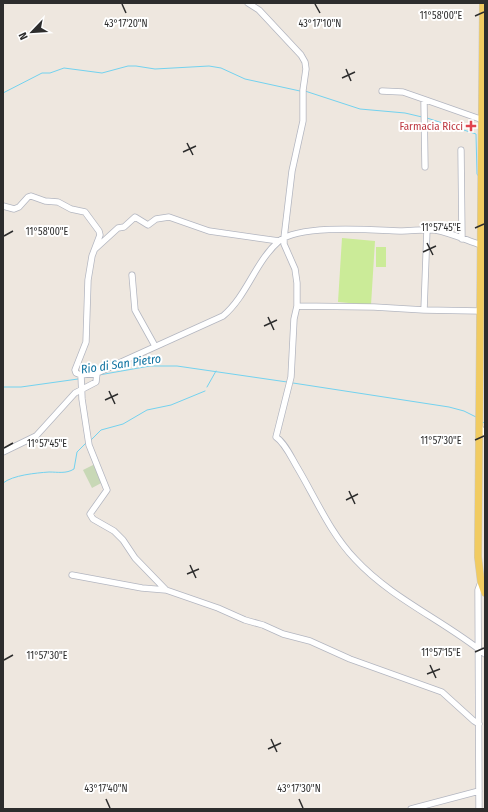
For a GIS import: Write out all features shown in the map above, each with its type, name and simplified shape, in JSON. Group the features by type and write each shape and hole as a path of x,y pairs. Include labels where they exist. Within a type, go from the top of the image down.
{"main road":[{"path":"483,3 483,175 480,311 482,431 478,557 481,582 485,594"}],"street":[{"path":"3,206 14,209 19,207 28,197 31,196 45,201 58,202 71,209 86,212 99,231 100,235 95,249 88,280 86,342 75,370 76,374 81,375 97,373 223,316 233,307 254,273 281,240 292,171 300,144 303,121 302,90 306,69 305,62 301,55 259,10 248,3"},
{"path":"382,91 403,92 483,120"},
{"path":"425,167 424,102 426,100"},
{"path":"461,150 462,239"},
{"path":"95,249 118,228 124,227 135,217 148,224 156,219 169,217 209,230 281,240 308,231 427,230 447,233 481,245"},
{"path":"424,310 427,230"},
{"path":"281,240 295,269 297,283 297,306 294,319 291,377 276,436 287,450 336,534 354,558 379,582 408,603 450,627 485,654"},
{"path":"132,275 135,310 155,346"},
{"path":"297,306 480,311"},
{"path":"3,452 36,436 57,411 81,389 96,382 97,373"},
{"path":"81,375 81,389 89,445 107,490 90,514 93,519 114,531 123,540 135,558 166,590"},
{"path":"72,575 142,588 166,590 218,608 244,620 263,624 283,634 310,641 350,659 418,685 442,692 474,721 480,724"},
{"path":"479,809 480,724 478,590 481,582"},
{"path":"411,809 420,805 448,800 479,791"}],"green space":[{"path":"342,238 375,241 371,305 338,302"},
{"path":"376,247 386,247 386,267 376,267"},
{"path":"95,464 103,482 92,488 83,470"}],"waterway":[{"path":"3,93 42,73 50,73 64,68 102,73 128,66 155,69 209,66 221,68 245,79 300,91"},
{"path":"305,91 360,109 405,113 422,117"},
{"path":"427,118 476,134 477,174 479,177"},
{"name":"Rio di San Pietro","path":"99,375 150,366 177,366 287,382"},
{"path":"207,387 216,371"},
{"name":"Rio di San Pietro","path":"83,378 94,376"},
{"name":"Rio di San Pietro","path":"3,387 21,387 78,379"},
{"name":"Rio di San Pietro","path":"293,383 449,407 464,411 476,417"},
{"path":"90,441 101,430 123,424 147,410 171,405 205,391"},
{"name":"Rio di San Pietro","path":"482,421 485,424"},
{"path":"3,483 7,480 25,475 71,471 74,469 77,452 86,443"}],"place":[{"name":"Farmacia Ricci","path":"471,126"}]}
